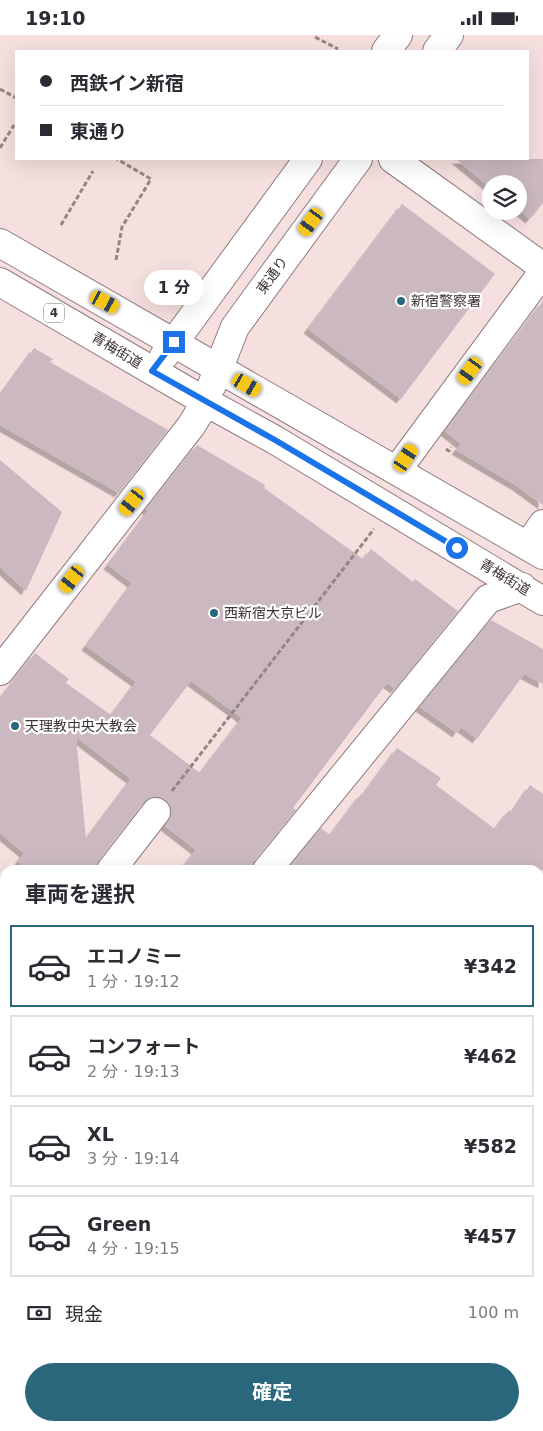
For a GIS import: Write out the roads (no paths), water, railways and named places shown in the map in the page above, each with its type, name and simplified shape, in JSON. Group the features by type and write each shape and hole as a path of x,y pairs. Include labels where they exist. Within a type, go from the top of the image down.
{"main road":[{"path":"387,50 398,35"},
{"path":"438,50 449,35"},
{"path":"152,371 307,160"},
{"name":"東通り","path":"0,671 190,426 206,403 234,327 357,160"},
{"path":"394,160 543,267"},
{"path":"0,243 535,550 543,524"},
{"path":"398,471 543,272"},
{"name":"青梅街道","path":"0,282 206,403 391,508 533,594"},
{"path":"108,345 182,396 190,408 192,421 190,426"},
{"path":"271,865 488,599 533,594"},
{"path":"115,865 156,812"}],"place":[{"name":"新宿警察署","path":"401,301"},
{"name":"西新宿大京ビル","path":"214,613"},
{"name":"天理教中央大教会","path":"15,726"}]}
